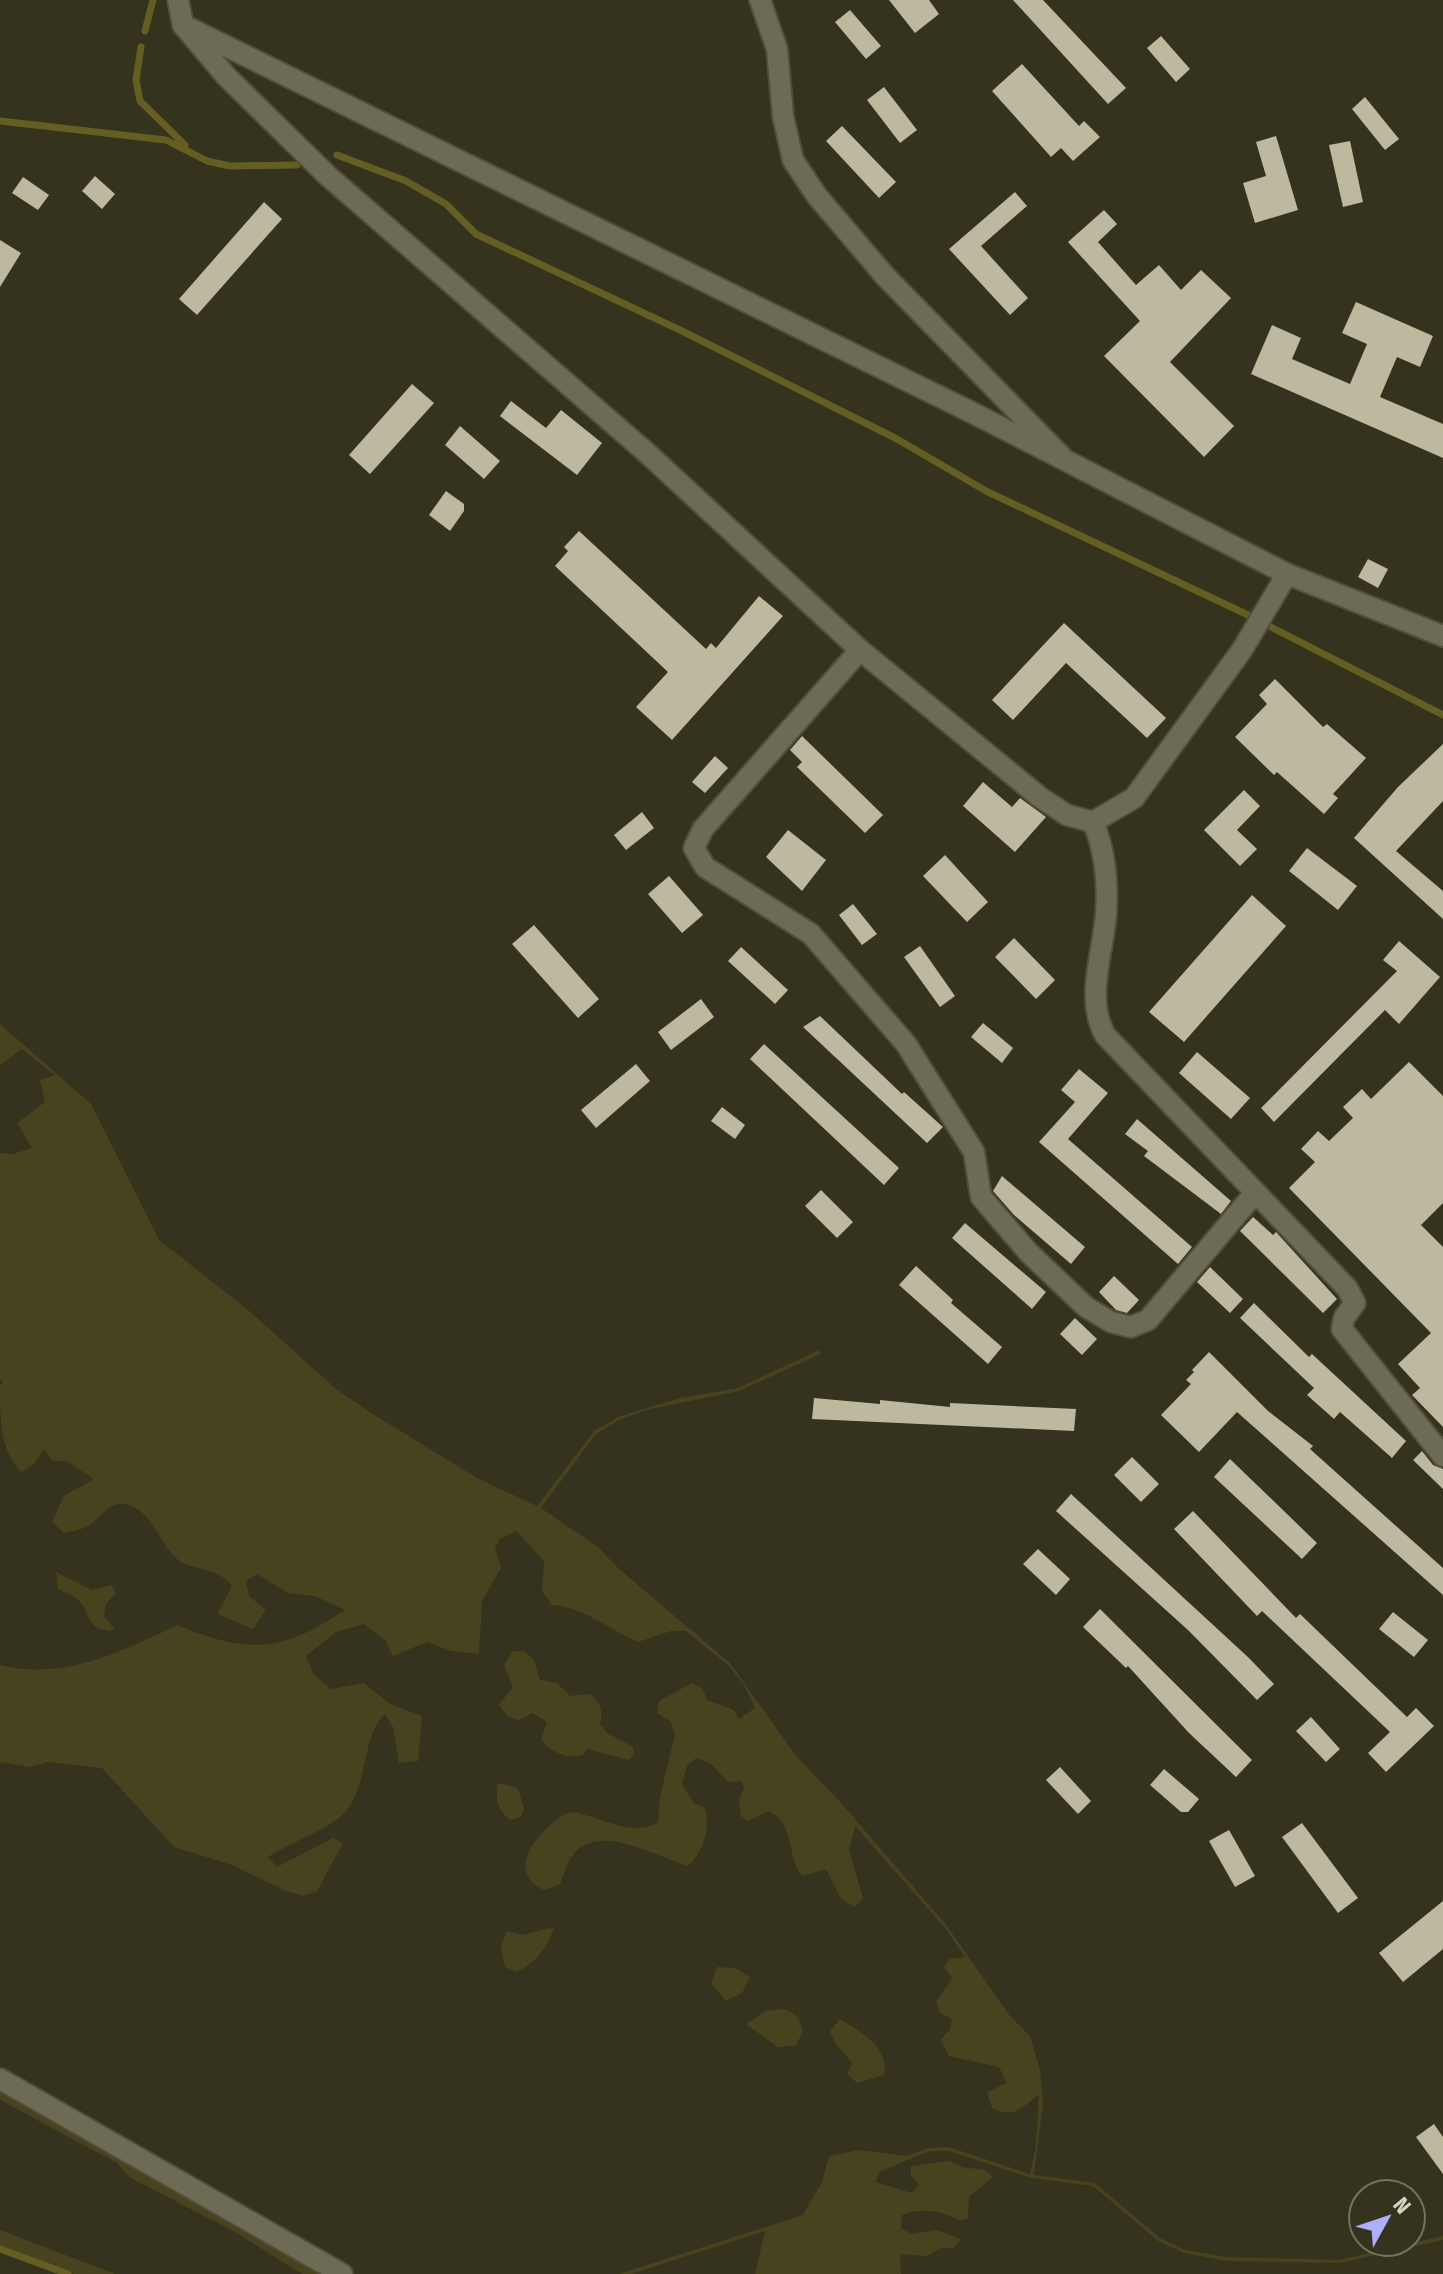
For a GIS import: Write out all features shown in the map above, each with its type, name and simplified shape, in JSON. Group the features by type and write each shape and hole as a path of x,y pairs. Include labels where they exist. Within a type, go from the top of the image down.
{"street":[{"path":"178,0 183,25 226,76 328,176 647,453 860,650 1041,798 1067,815 1093,822 1134,798 1242,650 1287,574"},
{"path":"760,0 777,49 783,116 793,160 817,196 885,276 1064,459"},
{"path":"183,25 1064,459 1287,574 1443,636"},
{"path":"860,650 703,829 694,848 705,867 811,934 833,958 906,1044 937,1089 974,1152 981,1197 1029,1253 1086,1307 1111,1322 1131,1327 1148,1320 1254,1194"},
{"path":"1093,822 1101,840 1106,899 1094,1008 1105,1035 1347,1288 1355,1303 1344,1318 1342,1329 1443,1456"},
{"path":"0,2079 342,2274"}],"shaded area":[{"path":"0,1024 91,1104 159,1240 247,1309 335,1388 479,1479 537,1506 594,1431 618,1417 680,1398 738,1388 819,1350 821,1354 739,1391 646,1410 619,1420 596,1434 541,1508 598,1547 618,1568 730,1663 797,1757 842,1804 947,1926 1010,2016 1030,2036 1040,2070 1043,2103 1034,2175 1095,2183 1160,2238 1185,2250 1227,2257 1362,2258 1340,2263 1227,2261 1184,2253 1158,2241 1093,2186 1031,2178 949,2151 929,2151 879,2172 876,2182 912,2193 919,2185 911,2176 911,2166 949,2161 962,2167 985,2170 993,2177 969,2197 968,2218 960,2221 924,2211 902,2215 901,2228 912,2234 936,2230 961,2239 954,2248 941,2248 927,2256 900,2254 901,2274 755,2274 765,2231 631,2274 619,2274 803,2215 822,2182 829,2156 859,2150 906,2156 929,2148 949,2147 1030,2174 1036,2146 1039,2094 1018,2110 999,2111 992,2108 987,2092 1007,2083 999,2067 949,2056 940,2040 950,2030 952,2019 940,2013 936,2002 952,1978 944,1967 949,1959 965,1957 945,1928 855,1826 849,1850 863,1898 855,1907 841,1899 826,1869 802,1876 793,1858 787,1831 777,1817 768,1811 748,1821 741,1816 739,1800 744,1788 741,1781 728,1782 710,1763 696,1758 687,1766 682,1784 694,1803 705,1808 707,1815 702,1847 688,1866 629,1845 598,1841 584,1845 573,1855 560,1884 544,1890 532,1882 526,1872 529,1851 545,1830 565,1814 574,1812 616,1825 638,1828 658,1822 660,1797 675,1734 671,1722 657,1713 659,1701 692,1683 703,1689 707,1700 734,1710 739,1719 755,1708 744,1685 728,1665 686,1631 671,1631 638,1642 585,1614 552,1605 542,1591 544,1561 516,1531 500,1539 495,1548 501,1568 482,1601 479,1654 451,1651 427,1642 393,1656 386,1641 364,1624 336,1632 306,1656 314,1675 331,1689 364,1683 390,1704 422,1716 418,1761 399,1763 393,1727 385,1714 372,1735 358,1789 345,1812 329,1825 268,1857 277,1867 333,1838 343,1843 317,1891 303,1896 286,1891 232,1865 174,1847 102,1768 48,1762 30,1767 0,1762 0,1665 23,1669 69,1666 113,1654 177,1625 224,1641 264,1644 302,1635 345,1610 315,1596 288,1593 257,1574 246,1581 249,1596 266,1610 253,1629 217,1614 232,1586 217,1574 180,1561 141,1512 118,1504 108,1508 88,1526 64,1533 52,1522 64,1496 94,1479 66,1461 53,1461 44,1449 34,1464 21,1472 14,1463 5,1444 0,1411 0,1385 4,1382 0,1380 0,1153 12,1154 32,1148 17,1123 45,1102 40,1080 55,1075 22,1049 0,1065"},
{"path":"56,1572 92,1590 111,1585 116,1593 106,1604 104,1616 115,1630 96,1627 79,1601 58,1589"},
{"path":"513,1651 524,1651 534,1660 540,1680 557,1683 570,1696 590,1694 600,1707 600,1724 607,1733 632,1746 635,1753 629,1760 587,1749 583,1755 559,1754 541,1739 547,1722 533,1713 519,1720 508,1717 499,1705 513,1687 504,1665"},
{"path":"498,1783 518,1788 524,1809 521,1817 510,1820 502,1812 497,1799"},
{"path":"554,1927 544,1948 529,1965 515,1972 505,1967 501,1945 507,1931 523,1935"},
{"path":"717,1967 735,1968 750,1977 742,1993 726,2001 711,1983"},
{"path":"784,2009 795,2015 802,2028 795,2046 778,2047 746,2024 766,2011"},
{"path":"840,2019 865,2035 878,2048 884,2075 857,2083 847,2073 852,2064 830,2031"},
{"path":"0,2092 325,2274 302,2274 233,2231 129,2177 117,2163 0,2100"},
{"path":"0,2230 115,2274 74,2274 0,2247"},
{"path":"1443,2236 1443,2240 1427,2244 1427,2240"}],"building":[{"path":"889,0 929,0 939,14 915,33"},
{"path":"1013,0 1043,0 1126,88 1108,104"},
{"path":"850,10 881,46 866,59 835,22"},
{"path":"1161,36 1190,69 1176,82 1147,48"},
{"path":"1022,64 1079,126 1084,121 1100,137 1073,161 1061,148 1051,157 992,91"},
{"path":"884,87 917,130 900,143 867,100"},
{"path":"1365,97 1399,139 1385,150 1352,109"},
{"path":"842,126 896,182 879,198 826,141"},
{"path":"1276,136 1298,210 1255,223 1243,183 1266,176 1256,142"},
{"path":"1350,141 1363,202 1343,207 1329,145"},
{"path":"95,176 115,194 102,209 82,191"},
{"path":"23,177 49,195 38,210 12,193"},
{"path":"1015,192 1027,206 981,246 1028,298 1010,315 949,249"},
{"path":"264,202 282,219 197,315 179,299"},
{"path":"1104,210 1117,224 1098,242 1136,285 1159,265 1181,290 1201,270 1231,298 1170,362 1234,426 1204,457 1104,356 1140,321 1068,242"},
{"path":"0,240 21,253 0,287"},
{"path":"1356,302 1433,336 1420,367 1397,357 1380,397 1443,424 1443,458 1251,374 1272,325 1301,338 1292,359 1350,384 1367,344 1342,333"},
{"path":"412,384 434,403 370,474 349,455"},
{"path":"511,401 546,428 561,410 602,443 577,475 500,416"},
{"path":"460,426 500,461 484,479 445,445"},
{"path":"446,491 464,504 464,511 450,531 429,515"},
{"path":"579,531 706,649 711,643 716,648 759,596 783,616 672,740 636,707 668,672 555,566 568,551 564,547"},
{"path":"1368,559 1388,569 1378,588 1358,577"},
{"path":"1064,623 1166,718 1147,738 1066,663 1013,720 992,700"},
{"path":"1275,679 1323,727 1327,724 1366,758 1333,794 1338,798 1324,814 1277,772 1274,775 1235,737 1267,704 1259,695"},
{"path":"802,736 883,815 865,833 797,767 802,762 790,750"},
{"path":"1443,744 1443,801 1396,851 1443,891 1443,919 1354,838 1398,787"},
{"path":"715,756 728,768 705,793 692,782"},
{"path":"983,782 1012,807 1020,798 1046,817 1015,852 963,806"},
{"path":"1244,790 1260,806 1237,830 1257,849 1240,866 1204,830"},
{"path":"642,812 654,828 626,850 614,835"},
{"path":"788,830 826,860 802,891 766,857"},
{"path":"1307,848 1357,886 1338,910 1289,871"},
{"path":"945,855 988,902 967,922 923,876"},
{"path":"669,876 703,915 682,933 648,894"},
{"path":"1252,895 1286,926 1184,1042 1149,1012"},
{"path":"853,904 877,934 862,945 839,915"},
{"path":"534,925 599,999 578,1018 512,944"},
{"path":"1014,938 1055,980 1036,999 995,957"},
{"path":"1399,941 1440,977 1399,1024 1385,1010 1274,1122 1261,1108 1397,971 1383,960"},
{"path":"920,946 955,996 940,1007 904,957"},
{"path":"741,947 788,990 775,1004 728,961"},
{"path":"701,999 714,1017 671,1050 658,1032"},
{"path":"820,1016 902,1094 904,1092 943,1127 927,1143 803,1027"},
{"path":"983,1023 1013,1048 1002,1063 971,1037"},
{"path":"764,1044 899,1168 884,1185 750,1059"},
{"path":"1197,1052 1250,1098 1231,1119 1179,1073"},
{"path":"1409,1062 1443,1096 1443,1203 1421,1225 1443,1247 1443,1427 1412,1395 1420,1388 1398,1364 1431,1333 1289,1188 1315,1162 1301,1149 1318,1131 1329,1141 1353,1118 1343,1107 1362,1089 1371,1099"},
{"path":"636,1064 650,1081 596,1128 581,1110"},
{"path":"1079,1069 1108,1093 1068,1139 1192,1247 1178,1264 1039,1142 1075,1102 1061,1090"},
{"path":"722,1107 745,1125 735,1139 711,1121"},
{"path":"1137,1119 1231,1201 1221,1214 1144,1156 1148,1151 1125,1134"},
{"path":"1002,1176 1085,1247 1071,1264 1014,1215 993,1191"},
{"path":"821,1190 853,1222 837,1238 805,1206"},
{"path":"1253,1217 1273,1235 1276,1232 1337,1299 1323,1313 1240,1231"},
{"path":"965,1223 1046,1292 1032,1309 952,1238"},
{"path":"916,1266 953,1300 951,1303 1002,1347 988,1364 899,1285"},
{"path":"1210,1267 1243,1299 1230,1313 1197,1282"},
{"path":"1114,1276 1139,1300 1127,1313 1116,1310 1099,1292"},
{"path":"1254,1303 1309,1357 1312,1354 1406,1441 1392,1458 1340,1412 1334,1419 1307,1395 1314,1388 1240,1318"},
{"path":"1075,1318 1097,1339 1082,1355 1060,1334"},
{"path":"1209,1352 1268,1411 1313,1446 1310,1449 1443,1568 1443,1595 1237,1412 1199,1452 1161,1415 1191,1384 1186,1380"},
{"path":"814,1398 950,1407 950,1403 1076,1409 1074,1431 812,1419"},
{"path":"1422,1451 1433,1465 1443,1469 1443,1489 1413,1460"},
{"path":"1132,1457 1159,1484 1141,1502 1114,1475"},
{"path":"1230,1459 1317,1543 1302,1559 1214,1477"},
{"path":"1071,1494 1274,1684 1257,1700 1188,1630 1056,1511"},
{"path":"1193,1511 1296,1618 1300,1614 1407,1717 1416,1708 1434,1726 1386,1772 1368,1753 1390,1732 1262,1611 1257,1616 1174,1529"},
{"path":"1038,1549 1070,1579 1056,1595 1023,1564"},
{"path":"1100,1609 1252,1760 1236,1777 1189,1733 1128,1666 1126,1668 1083,1627"},
{"path":"1393,1612 1428,1640 1414,1657 1379,1629"},
{"path":"1311,1717 1340,1749 1326,1762 1296,1731"},
{"path":"1060,1767 1091,1801 1078,1814 1046,1780"},
{"path":"1164,1769 1199,1799 1188,1812 1181,1812 1150,1785"},
{"path":"1302,1823 1358,1898 1338,1913 1282,1837"},
{"path":"1229,1830 1255,1876 1235,1887 1209,1841"},
{"path":"1443,1901 1443,1949 1403,1982 1379,1953"},
{"path":"1434,2124 1443,2137 1443,2174 1416,2137"}],"waterway":[{"path":"145,31 153,0"},
{"path":"141,47 136,80 140,101 185,145"},
{"path":"0,121 166,140 207,161 230,166 297,165"},
{"path":"337,155 406,181 446,204 476,234 682,331 897,439 986,491 1248,615"},
{"path":"1271,627 1443,715"},
{"path":"0,2249 68,2274"}]}
